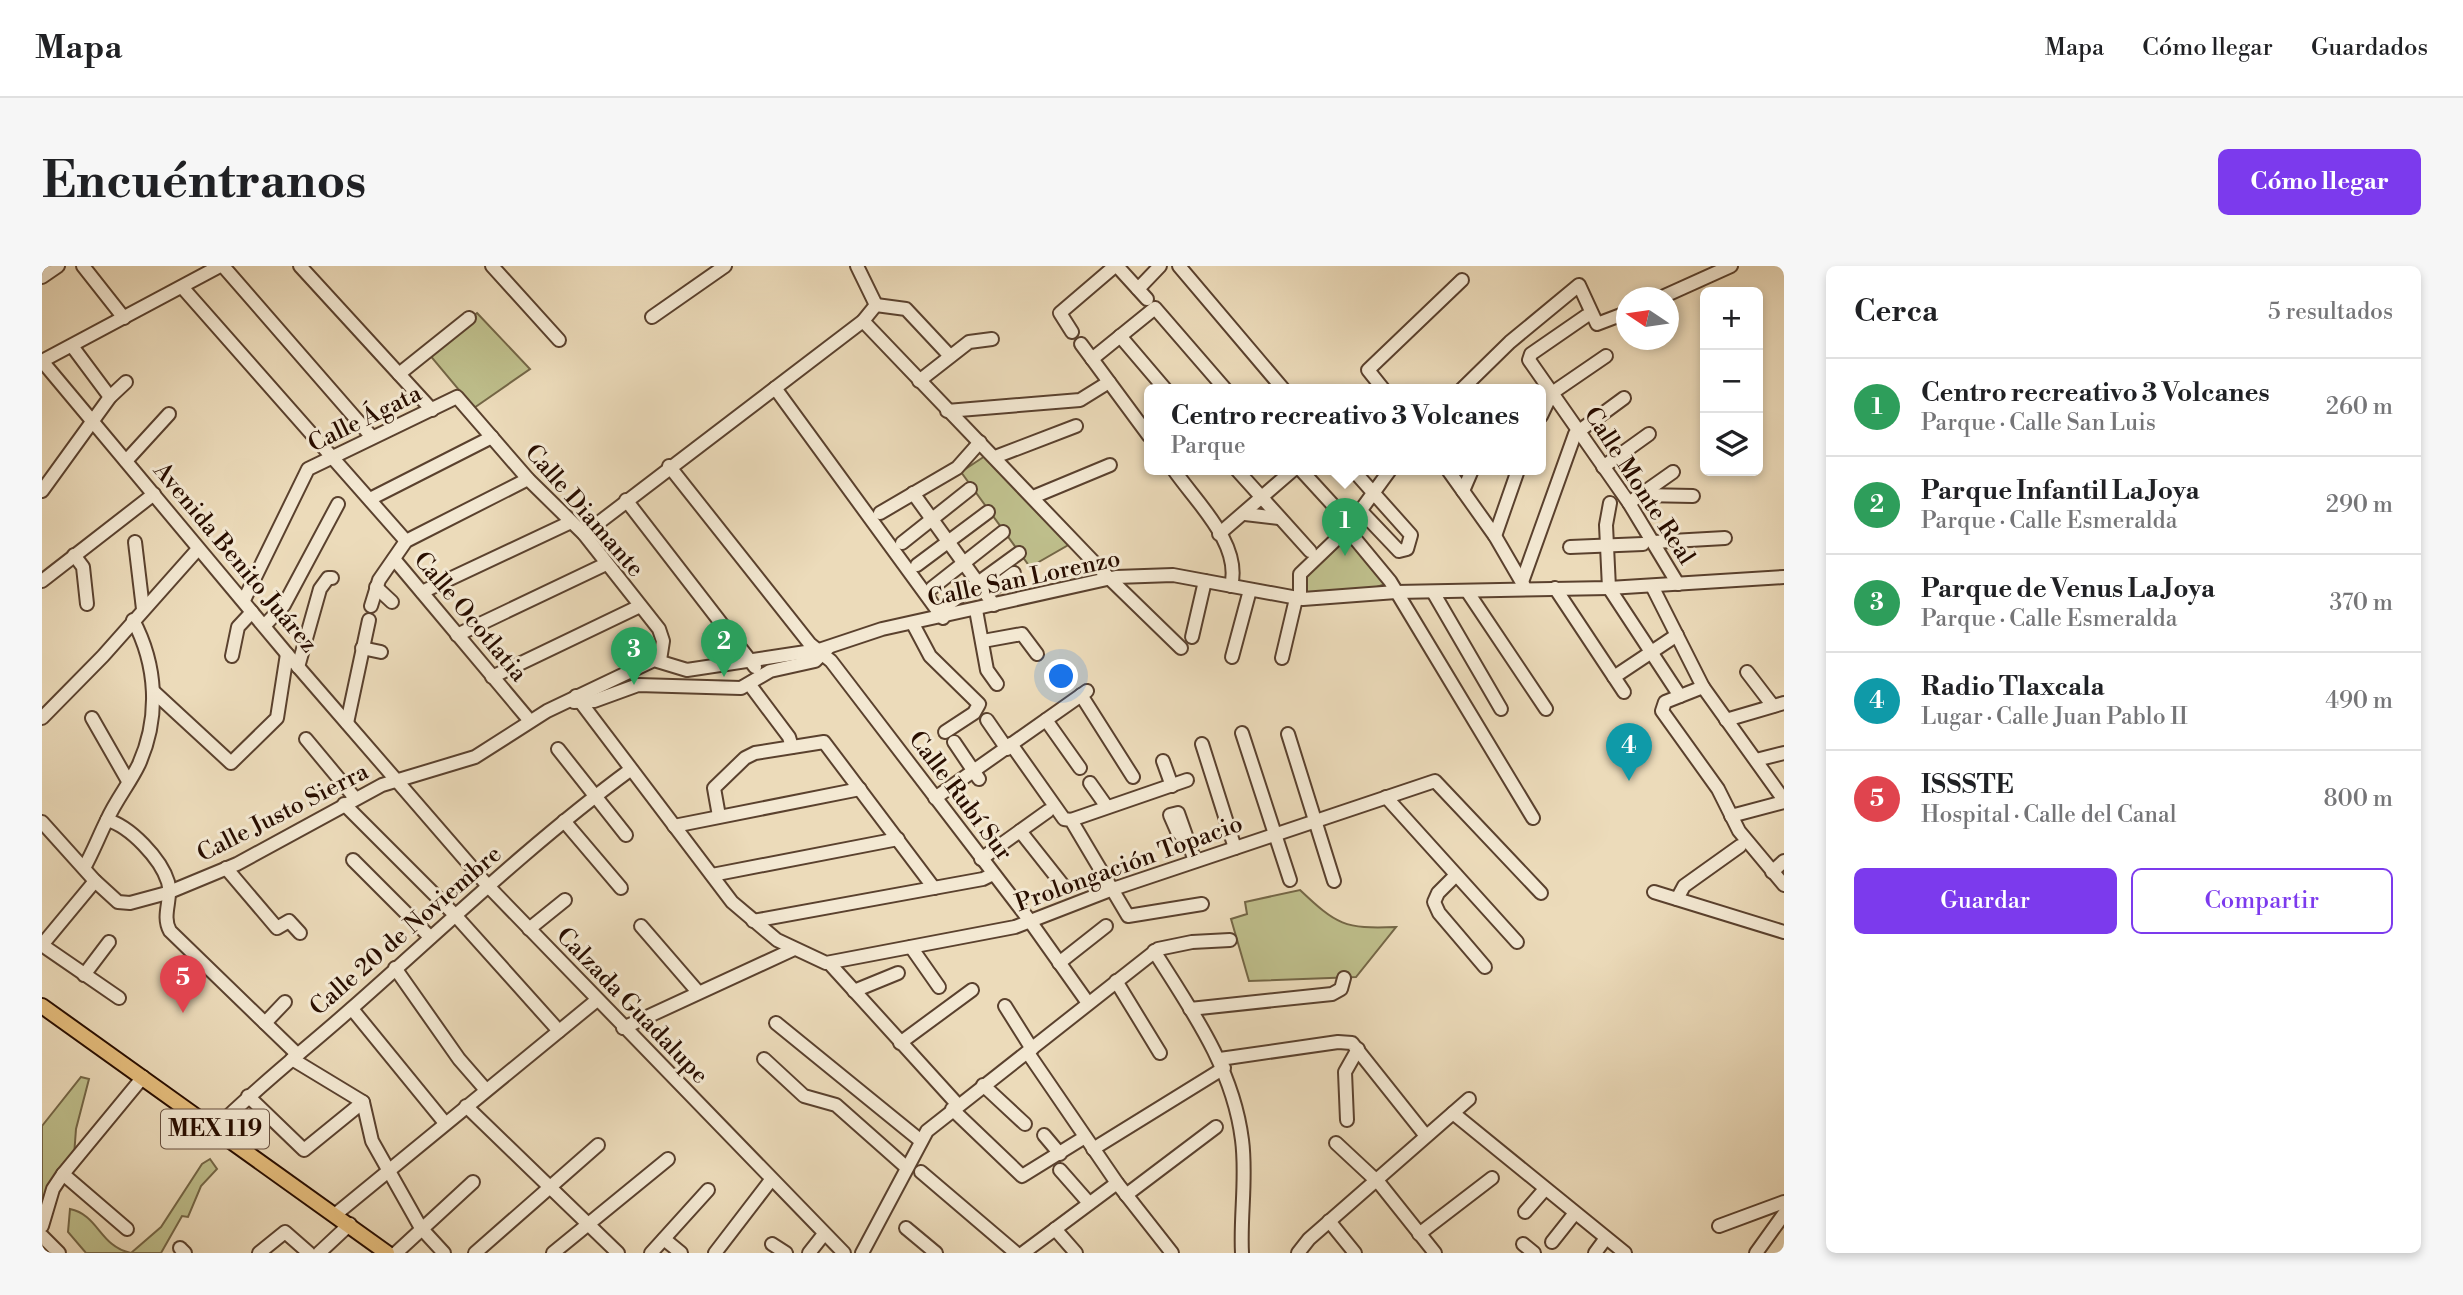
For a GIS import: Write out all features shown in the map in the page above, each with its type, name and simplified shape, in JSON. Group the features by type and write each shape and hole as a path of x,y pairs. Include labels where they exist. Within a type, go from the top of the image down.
{"main road":[{"name":"MEX 119","path":"42,1006 337,1214 387,1253"}],"street":[{"path":"42,277 58,266"},
{"path":"83,266 124,318"},
{"path":"42,361 222,266 371,436"},
{"path":"300,266 432,410"},
{"path":"492,266 559,340"},
{"path":"652,317 725,266"},
{"path":"1072,332 1060,313 1116,266 1220,384"},
{"path":"1092,359 1120,336 1146,298 1160,266"},
{"path":"1179,266 1279,384"},
{"path":"1679,289 1731,266"},
{"path":"862,268 876,305"},
{"path":"1379,384 1368,370 1462,280"},
{"path":"1467,384 1510,342 1579,285 1597,324 1616,317"},
{"name":"Calle Ocotlatia","path":"182,286 406,541 394,559 530,721"},
{"path":"584,534 863,321 876,305"},
{"path":"876,305 906,309 950,356"},
{"name":"Calle Monte Real","path":"1586,316 1529,357 1629,503 1648,543 1678,584 1784,577"},
{"path":"399,374 469,318"},
{"path":"863,321 1109,578 1181,648"},
{"path":"1120,336 1161,384"},
{"path":"919,381 969,342 992,339"},
{"path":"1081,344 1144,429"},
{"path":"72,346 110,397"},
{"path":"1546,405 1552,393 1606,356"},
{"name":"Avenida Benito Juárez","path":"42,361 396,782"},
{"path":"42,491 110,397 125,382"},
{"path":"947,411 1080,400 1109,382"},
{"path":"775,388 945,612 978,582 1019,553"},
{"name":"Calle Ágata","path":"244,600 306,472 371,436 457,397"},
{"name":"Calle Diamante","path":"457,397 528,479 584,534 661,634 660,660"},
{"path":"1524,586 1578,431 1624,398"},
{"path":"126,461 169,414"},
{"path":"995,457 1076,426"},
{"path":"1603,467 1649,435"},
{"path":"370,499 492,437"},
{"path":"880,513 957,468 980,442"},
{"path":"1033,496 1110,465"},
{"name":"Calle Rubí Sur","path":"669,467 810,644 824,651 1088,1003"},
{"path":"1629,503 1673,472"},
{"path":"1178,475 1231,554 1231,586"},
{"path":"1241,475 1310,551"},
{"path":"1219,534 1287,475"},
{"path":"1305,475 1377,561 1532,818"},
{"path":"1358,475 1411,535 1407,549 1399,551 1361,511"},
{"path":"1282,659 1298,599 1300,573 1345,523 1361,511 1387,475"},
{"path":"1452,475 1495,536 1524,586"},
{"path":"1463,491 1470,475"},
{"path":"1495,536 1516,475"},
{"path":"406,541 528,479"},
{"path":"902,543 970,489"},
{"path":"913,493 990,600 1014,573"},
{"path":"42,581 154,494"},
{"path":"1642,495 1693,496"},
{"path":"626,500 761,676"},
{"path":"1610,503 1606,546 1609,588 1680,696"},
{"path":"264,626 284,605 338,504"},
{"path":"917,565 988,512"},
{"path":"1245,514 1279,518"},
{"path":"422,592 571,522"},
{"path":"932,588 1003,532"},
{"path":"1570,547 1725,538"},
{"path":"135,542 143,609"},
{"path":"42,718 103,656 198,549"},
{"path":"74,555 83,567 88,604"},
{"path":"371,606 376,587 386,567 394,559"},
{"path":"457,635 606,564"},
{"name":"Calle San Lorenzo","path":"824,651 859,635 913,624 945,612 976,610 990,600 1109,578 1166,574 1298,599 1524,586 1609,588 1678,584"},
{"path":"298,667 320,589 328,578 332,578"},
{"path":"1192,637 1205,581"},
{"path":"1652,586 1701,684 1784,801 1731,817"},
{"path":"376,587 392,602"},
{"path":"1555,588 1624,692"},
{"path":"1232,657 1250,590"},
{"path":"1467,591 1546,709"},
{"path":"1433,592 1501,709"},
{"path":"492,677 639,606"},
{"path":"976,610 988,674 997,684"},
{"path":"232,656 238,627 252,612"},
{"path":"84,868 128,780 138,767 152,726 153,691 147,649 133,620"},
{"path":"347,723 369,620"},
{"path":"913,624 930,656 979,704 974,713 950,737 974,771"},
{"path":"983,641 1024,635 1037,654"},
{"path":"1614,677 1677,635"},
{"path":"362,648 381,652"},
{"path":"573,700 651,661 660,660 687,670 824,651"},
{"path":"573,700 638,685 737,688 750,685 761,676 778,669 815,662 824,651"},
{"path":"153,691 231,763 277,718 287,654"},
{"path":"687,670 687,686"},
{"path":"1726,720 1779,705 1746,672"},
{"path":"1701,684 1661,706 1718,789 1731,817 1753,851 1784,885"},
{"path":"750,685 789,737 792,747"},
{"path":"932,794 974,771 1084,693 1133,776"},
{"path":"573,700 732,902 792,950 830,964 955,1107 1020,1175 1085,1137"},
{"name":"Calle Justo Sierra","path":"95,881 118,902 124,904 167,893 226,868 349,801 396,782 475,757 530,721 573,700"},
{"path":"92,718 128,780"},
{"path":"987,720 1063,819 1071,820 1187,780"},
{"path":"1046,720 1080,768"},
{"path":"1242,733 1290,880"},
{"path":"1287,734 1334,881"},
{"path":"306,739 349,801 559,1031"},
{"path":"719,816 713,790 750,755 824,742 934,888"},
{"path":"1202,744 1235,848"},
{"path":"558,749 626,835"},
{"path":"1756,760 1784,753"},
{"path":"1163,761 1172,786"},
{"name":"Calle 20 de Noviembre","path":"215,1129 248,1096 352,1009 488,886 594,796 630,770"},
{"name":"Prolongación Topacio","path":"830,964 1015,927 1114,889 1437,781 1541,893"},
{"name":"Calzada Guadalupe","path":"396,782 488,886 623,1028 844,1253"},
{"path":"1090,783 1108,807"},
{"path":"674,826 860,789"},
{"path":"1386,797 1517,942"},
{"path":"981,859 1048,811"},
{"path":"107,820 128,831 153,857 169,884 166,925 170,931 265,1023 295,1056 363,1102 372,1141 421,1228 444,1253"},
{"path":"1071,820 1130,917 1202,904"},
{"path":"564,821 621,888"},
{"path":"42,822 95,881 42,945 119,998"},
{"path":"1020,831 1062,884"},
{"path":"712,875 898,839"},
{"path":"1188,842 1195,861"},
{"path":"1677,899 1684,886 1740,846"},
{"path":"352,860 430,937"},
{"path":"1772,872 1784,861"},
{"path":"226,868 277,928 289,921 300,933"},
{"path":"753,921 984,879 993,874"},
{"path":"1456,875 1438,893 1434,902 1438,913 1485,967"},
{"path":"1654,892 1784,932"},
{"path":"529,929 565,900"},
{"path":"641,926 698,992"},
{"path":"1059,963 1107,926"},
{"path":"862,1253 928,1129 1154,951 1192,942 1230,940"},
{"path":"84,975 109,942"},
{"path":"911,947 939,987"},
{"path":"623,1028 792,950"},
{"path":"1154,951 1222,1064 1236,1105 1242,1141 1242,1253"},
{"path":"395,968 459,1059 486,1090"},
{"path":"854,991 898,973"},
{"path":"1190,1009 1332,994 1340,989 1344,978"},
{"path":"1116,981 1160,1053"},
{"path":"901,1043 972,990"},
{"path":"337,1214 597,1000"},
{"path":"265,1023 285,1002"},
{"path":"1005,1006 1030,1051 1093,1149 1172,1253"},
{"path":"352,1009 445,1123"},
{"path":"776,1023 920,1140"},
{"path":"1093,1149 1222,1064 1338,1042 1352,1043 1358,1049 1426,1136"},
{"path":"1347,1120 1345,1072 1358,1049"},
{"path":"764,1059 804,1096 836,1105 906,1167"},
{"path":"42,1226 53,1189 143,1077"},
{"path":"983,1085 1025,1124"},
{"path":"248,1096 304,1150 363,1102"},
{"path":"1298,1253 1333,1226 1376,1180 1469,1099"},
{"path":"466,1106 618,1253"},
{"path":"1453,1113 1625,1253"},
{"path":"1126,1195 1216,1127"},
{"path":"1044,1135 1060,1154"},
{"path":"1336,1143 1376,1180 1435,1253"},
{"path":"475,1253 598,1145"},
{"path":"553,1253 668,1159"},
{"path":"1060,1170 1089,1203"},
{"path":"921,1172 1016,1253"},
{"path":"64,1174 127,1229"},
{"path":"1419,1234 1492,1178"},
{"path":"715,1253 771,1180"},
{"path":"396,1253 473,1182"},
{"path":"1023,1253 1117,1183"},
{"path":"1525,1212 1545,1189"},
{"path":"651,1253 708,1190"},
{"path":"1719,1226 1784,1202"},
{"path":"1552,1242 1575,1213"},
{"path":"1756,1253 1784,1214"},
{"path":"318,1253 350,1224"},
{"path":"1333,1226 1355,1253"},
{"path":"906,1228 936,1253"},
{"path":"1055,1229 1076,1253"},
{"path":"259,1253 285,1232 309,1253"},
{"path":"809,1253 824,1234"},
{"path":"42,1236 59,1253"},
{"path":"1595,1253 1606,1238"},
{"path":"664,1239 681,1253"},
{"path":"772,1244 786,1253"},
{"path":"1523,1244 1534,1253"}],"green space":[{"path":"477,313 530,369 474,408 428,353"},
{"path":"985,456 1070,544 1030,567 961,472"},
{"path":"1348,537 1388,583 1374,588 1307,593 1305,574"},
{"path":"1300,890 1323,911 1342,922 1364,927 1396,927 1356,977 1249,981 1231,919 1247,914 1245,902"},
{"path":"81,1077 89,1079 76,1129 74,1156 42,1209 42,1126"},
{"path":"210,1159 217,1169 201,1186 188,1217 182,1216 161,1253 131,1253 161,1227 202,1164"},
{"path":"70,1209 87,1217 112,1244 131,1253 86,1253 68,1232"}],"place":[{"name":"Centro recreativo 3 Volcanes","path":"1345,556"},
{"name":"Parque Infantil La Joya","path":"724,677"},
{"name":"Parque de Venus La Joya","path":"634,685"},
{"name":"Radio Tlaxcala","path":"1629,781"},
{"name":"ISSSTE","path":"183,1013"}]}
